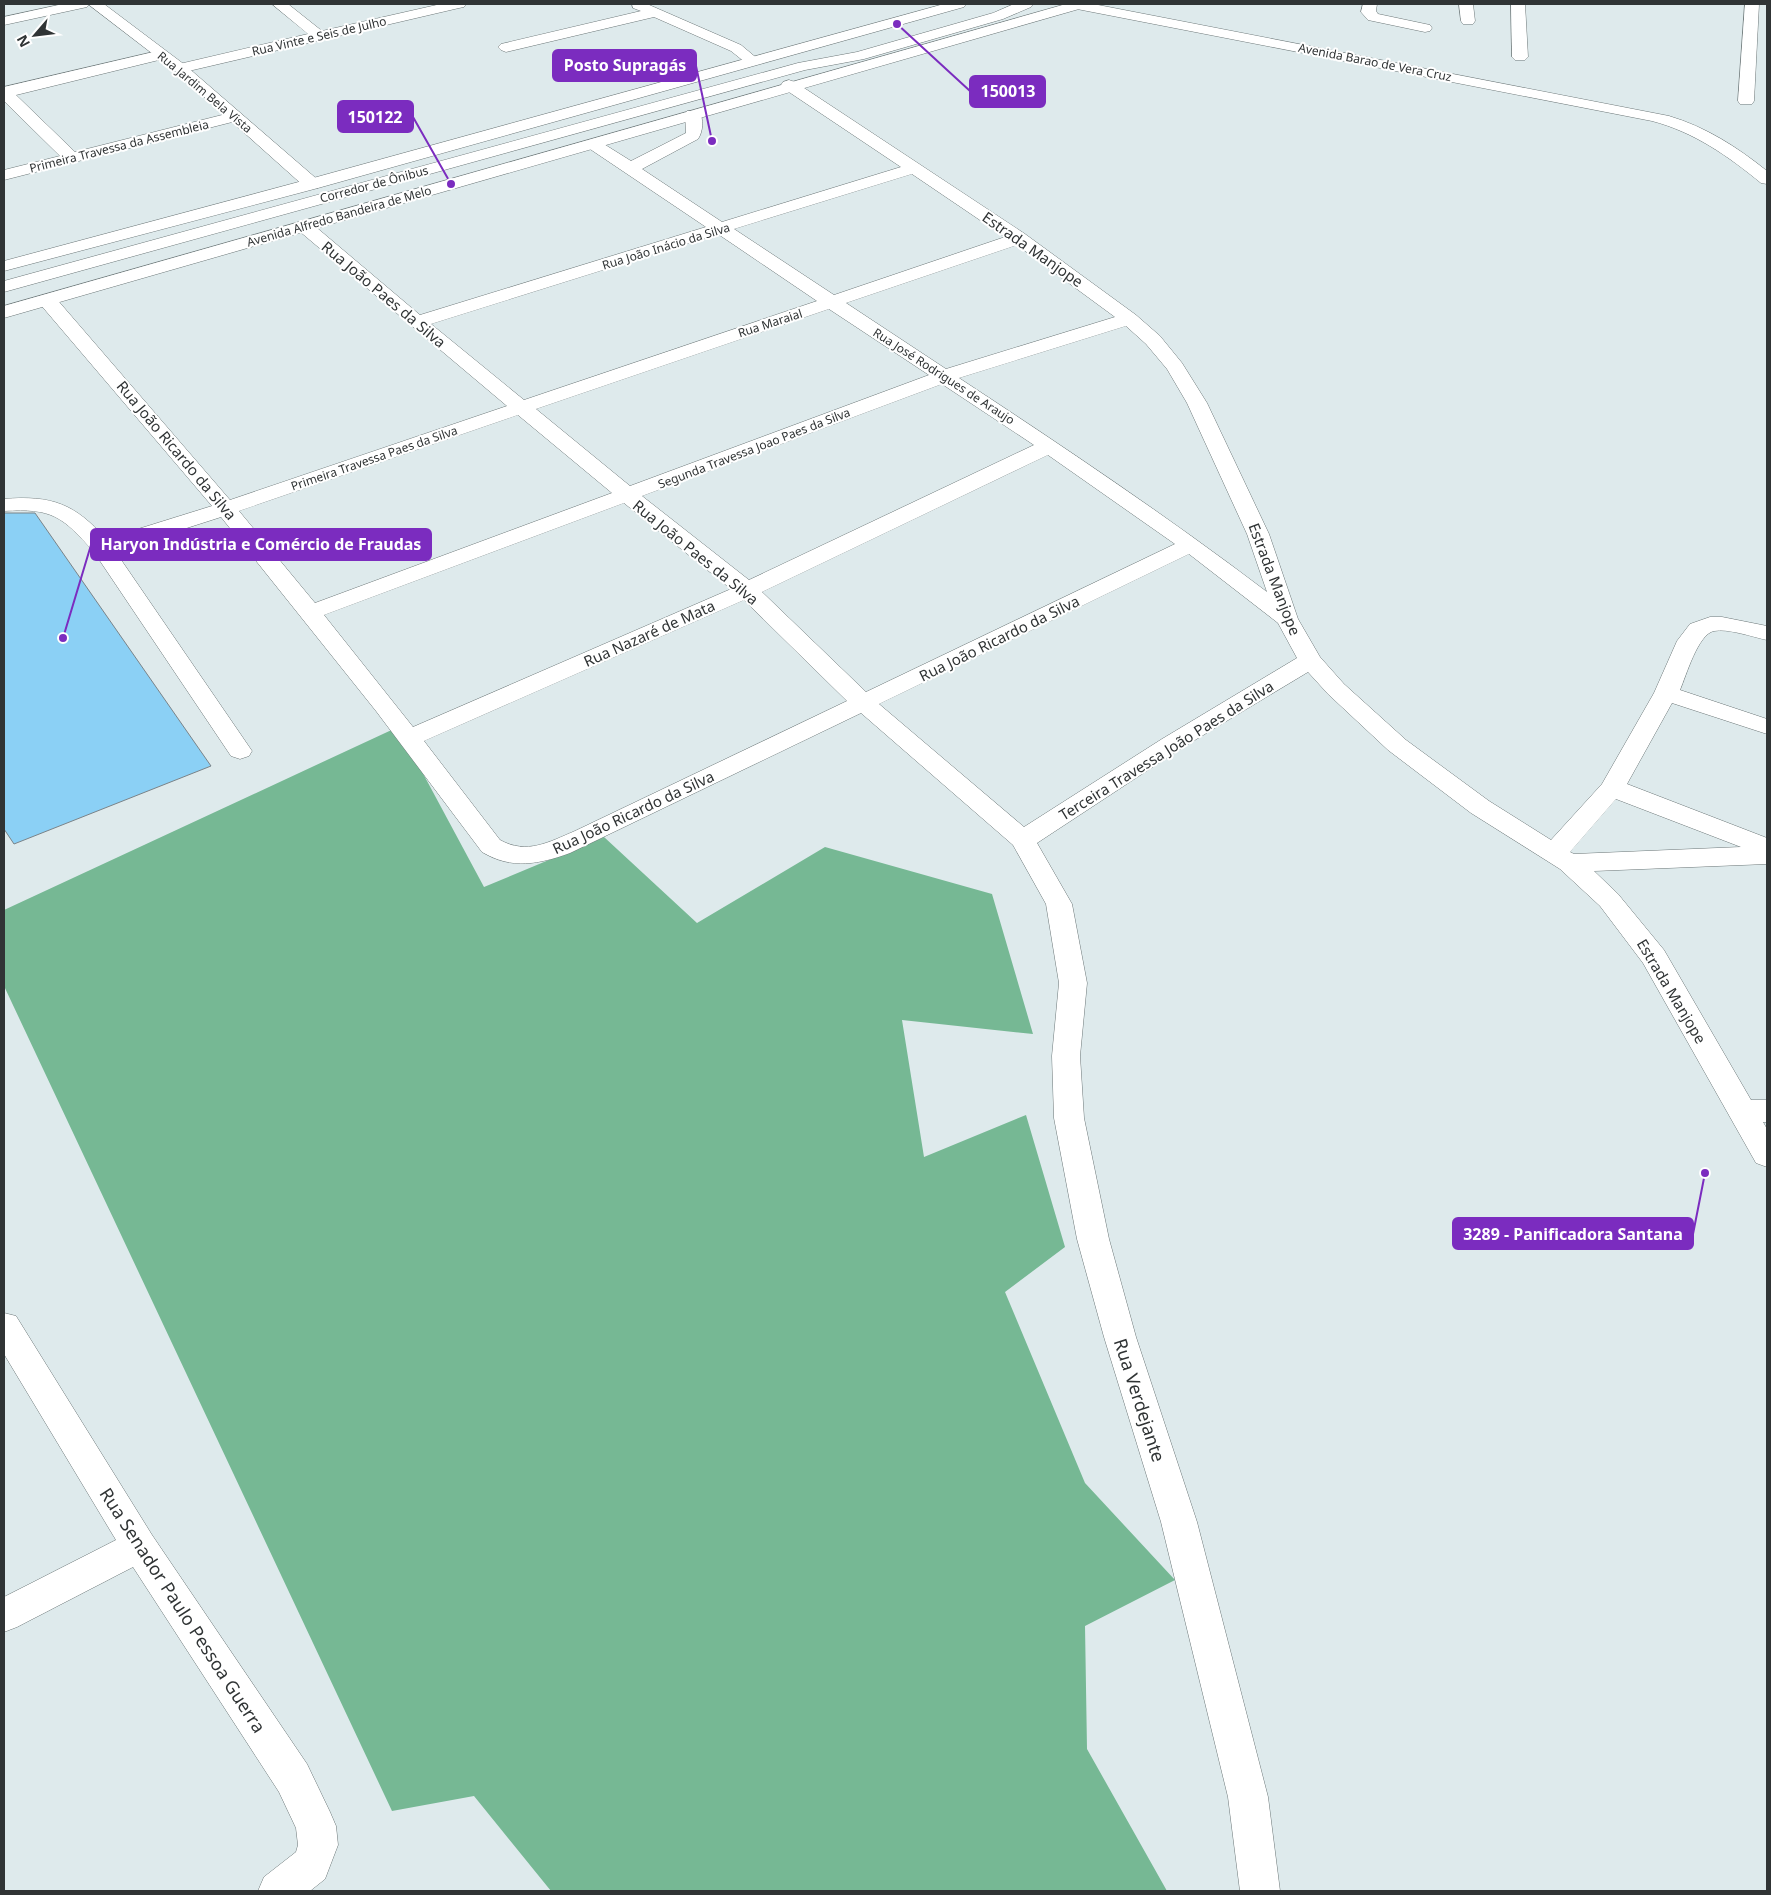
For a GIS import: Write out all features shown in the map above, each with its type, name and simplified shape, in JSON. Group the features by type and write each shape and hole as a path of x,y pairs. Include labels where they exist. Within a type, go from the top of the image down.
{"main road":[{"path":"4,21 82,4"},
{"name":"Rua Jardim Bela Vista","path":"95,4 180,68 234,118 312,184"},
{"path":"279,4 320,36"},
{"name":"Rua Vinte e Seis de Julho","path":"180,68 459,4"},
{"path":"636,4 736,48 751,60"},
{"path":"4,266 312,184 751,60 959,4"},
{"name":"Corredor de Ônibus","path":"803,66 840,48 981,9 1011,4"},
{"name":"Corredor de Ônibus","path":"4,287 803,66 859,56 998,16 1026,4"},
{"name":"Avenida Alfredo Bandeira de Melo","path":"4,312 593,144 790,85 1079,4"},
{"name":"Avenida Barao de Vera Cruz","path":"1079,4 1616,109 1672,122 1690,128 1731,152 1767,179"},
{"path":"1370,4 1368,12 1373,17 1424,28"},
{"path":"1466,4 1468,21"},
{"path":"1518,4 1520,57"},
{"path":"1746,101 1753,80 1752,4"},
{"path":"506,47 653,13"},
{"path":"4,93 162,55"},
{"name":"Estrada Manjope","path":"790,85 1019,238 1129,319 1154,340 1175,367 1197,404 1258,534 1287,620 1310,660 1336,688 1397,745 1480,807 1562,858 1609,900 1654,957 1755,1111 1767,1155"},
{"path":"4,93 72,158"},
{"path":"630,168 692,136 694,133 693,114"},
{"name":"Primeira Travessa da Assembleia","path":"4,175 234,118"},
{"name":"Rua José Rodrigues de Araujo","path":"593,144 723,228 831,303 1049,446 1191,545 1287,620"},
{"name":"Rua João Inácio da Silva","path":"417,322 914,168"},
{"name":"Rua João Paes da Silva","path":"304,226 627,495 746,590 863,703 1023,840 1059,904"},
{"name":"Rua Maraial","path":"521,407 1019,238"},
{"name":"Rua João Ricardo da Silva","path":"47,300 226,508 410,738 491,846 507,855 522,857 546,852 584,838 1191,545"},
{"name":"Segunda Travessa Joao Paes da Silva","path":"310,613 945,376 1129,319"},
{"name":"Primeira Travessa Paes da Silva","path":"102,548 226,508 521,407"},
{"name":"Rua Nazaré de Mata","path":"410,738 746,590 1049,446"},
{"path":"4,505 40,503 61,510 81,523 102,548 240,751"},
{"path":"1562,858 1612,788 1666,693 1689,641 1698,629 1710,624 1722,624 1767,633"},
{"name":"Terceira Travessa João Paes da Silva","path":"1023,840 1171,744 1310,660"},
{"path":"1666,693 1767,727"},
{"path":"1612,788 1767,848"},
{"path":"1562,858 1767,855"},
{"name":"Rua Verdejante","path":"1059,904 1074,984 1066,1056 1069,1118 1093,1239 1120,1337 1179,1522 1248,1797 1260,1891"},
{"name":"Rua Senador Paulo Pessoa Guerra","path":"4,1326 139,1546 294,1778 316,1826 318,1845 312,1865 278,1891"},
{"path":"4,1616 139,1546"}],"green space":[{"path":"398,727 484,887 604,837 697,923 825,847 992,894 1033,1034 902,1020 924,1157 1026,1115 1065,1247 1005,1292 1085,1483 1175,1580 1085,1626 1087,1749 1167,1891 551,1891 474,1796 392,1811 4,986 4,910"}],"building":[{"path":"4,513 35,513 211,766 14,844 4,829"}],"place":[{"name":"150013","path":"897,24"},
{"name":"Posto Supragás","path":"712,141"},
{"name":"150122","path":"451,184"},
{"name":"Haryon Indústria e Comércio de Fraudas","path":"63,638"},
{"name":"3289 - Panificadora Santana","path":"1705,1173"}]}
